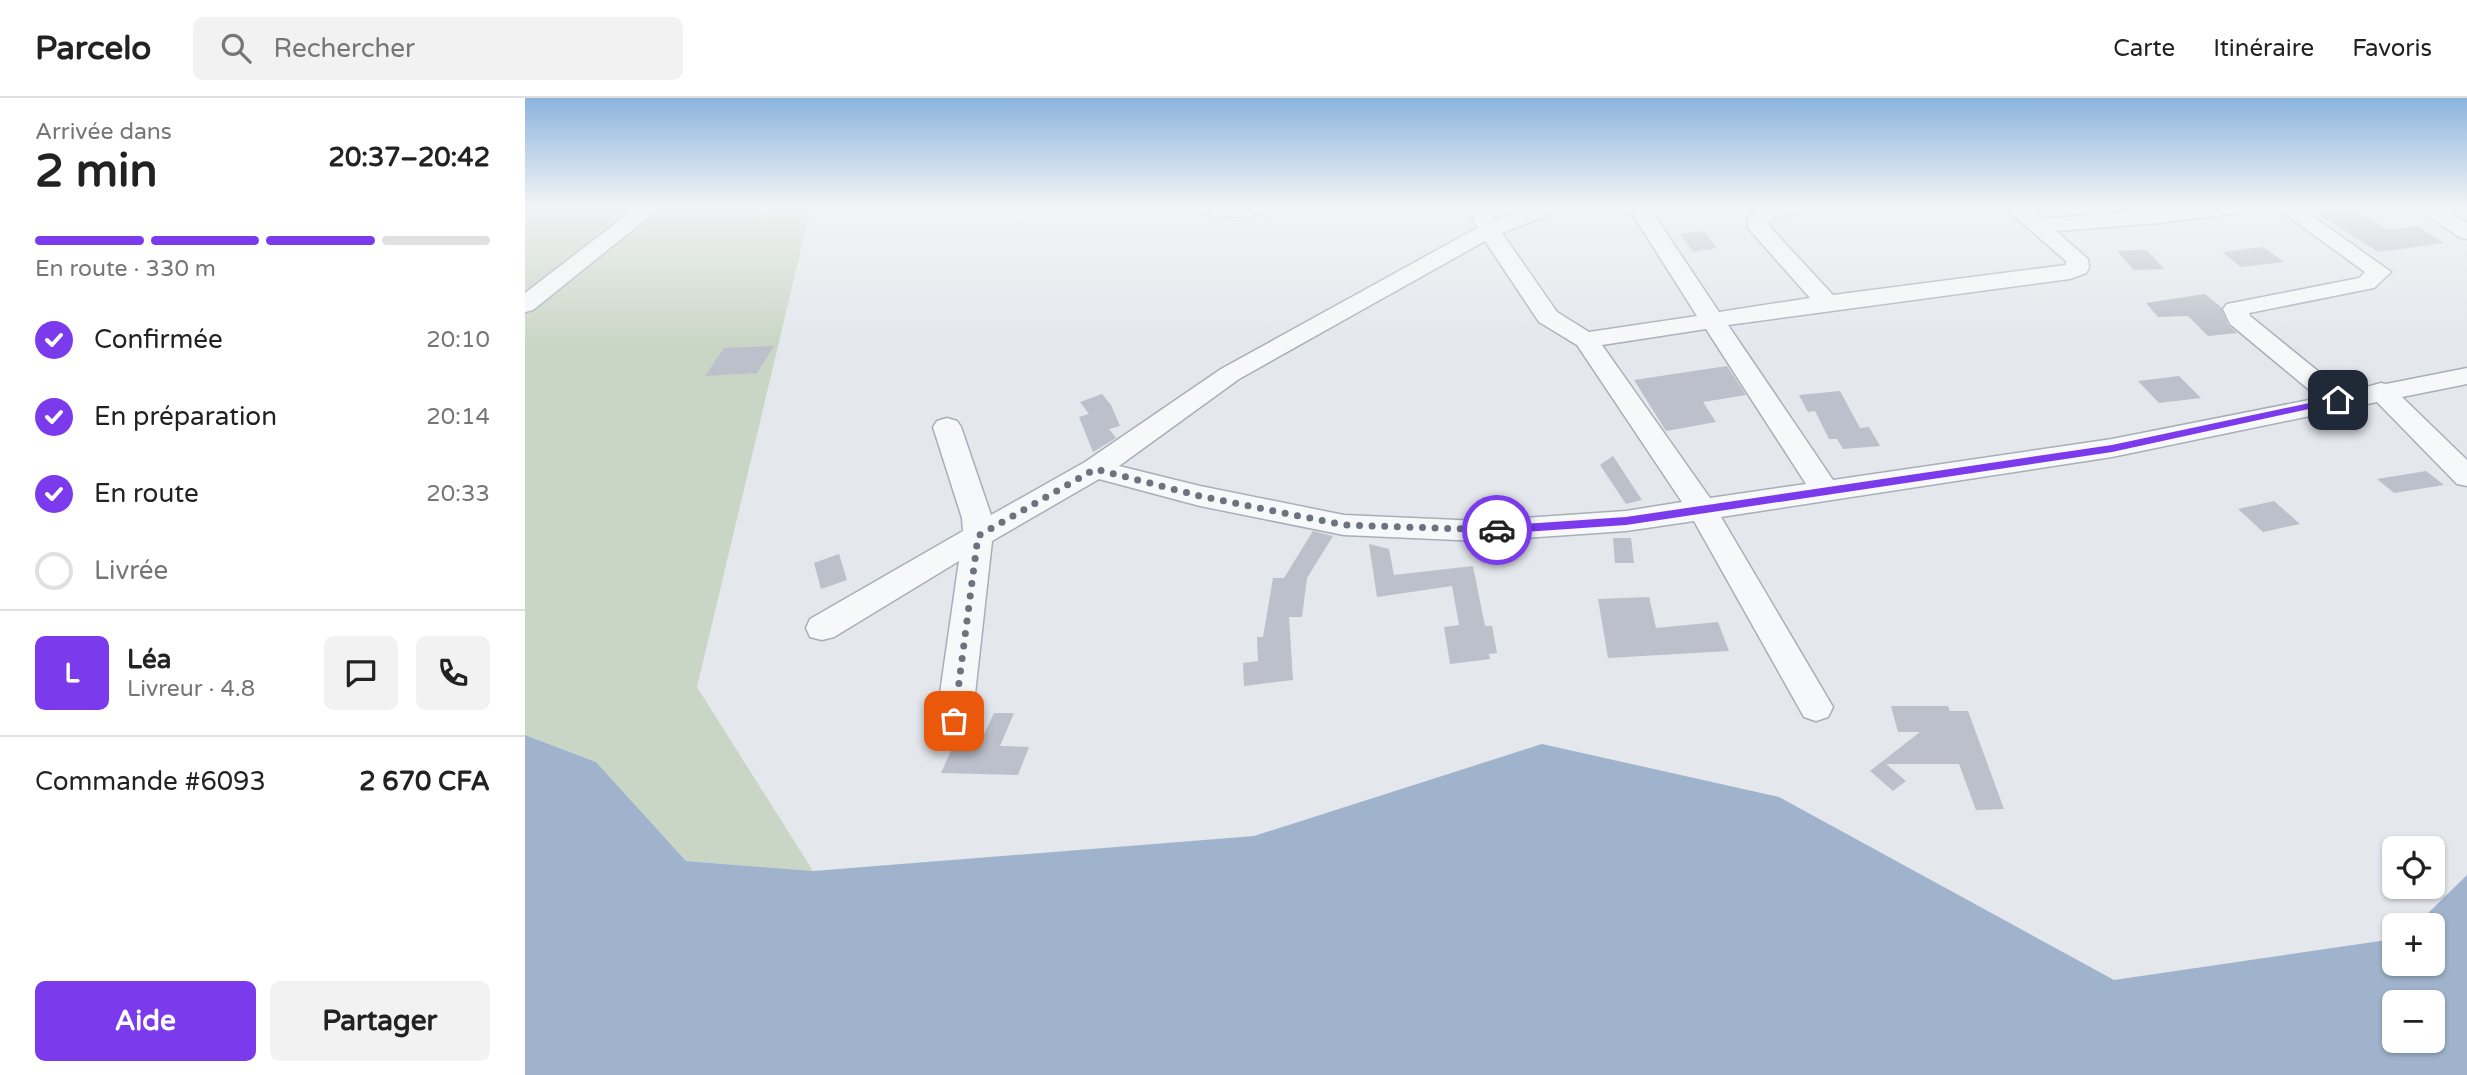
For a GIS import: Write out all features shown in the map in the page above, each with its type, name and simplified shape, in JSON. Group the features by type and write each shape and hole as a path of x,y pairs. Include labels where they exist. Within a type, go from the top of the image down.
{"street":[{"path":"525,305 592,253"},
{"path":"822,628 1095,469 1230,374 1428,253"},
{"path":"1505,253 1548,317 1587,340 1702,509 1816,707"},
{"path":"1668,253 1825,491"},
{"path":"1782,253 1828,303"},
{"path":"1587,340 1828,303 2070,272 2078,268 2077,259 2069,253"},
{"path":"2338,400 2239,319 2235,309 2366,283 2380,272 2352,253"},
{"path":"1095,469 1200,496 1344,525 1481,531 1626,521 2112,448 2381,391 2467,376"},
{"path":"2381,391 2467,477"},
{"path":"947,427 977,518 978,536 954,721"}],"green space":[{"path":"525,253 800,253 697,687 813,871 686,861 596,762 525,735"}],"water":[{"path":"525,735 596,762 686,861 813,871 1254,836 1542,744 1779,797 2114,980 2382,941 2382,976 2445,976 2445,913 2428,913 2467,875 2467,1075 525,1075"}],"building":[{"path":"2118,253 2149,253 2164,269 2134,270"},
{"path":"2223,253 2271,253 2284,262 2241,267"},
{"path":"2205,294 2221,307 2228,325 2237,333 2208,336 2188,316 2158,317 2146,303"},
{"path":"774,346 757,373 705,376 724,348"},
{"path":"1727,366 1746,395 1703,402 1716,422 1666,431 1634,380"},
{"path":"2179,376 2201,398 2159,403 2138,381"},
{"path":"1840,391 1860,428 1869,427 1880,446 1843,449 1837,439 1829,439 1815,411 1808,412 1799,395"},
{"path":"1102,394 1111,405 1120,426 1109,429 1116,438 1093,452 1079,417 1089,414 1080,402"},
{"path":"1613,456 1642,500 1626,504 1600,465"},
{"path":"2426,471 2444,485 2394,493 2377,479"},
{"path":"2274,501 2300,524 2263,532 2238,509"},
{"path":"1313,531 1333,536 1307,578 1302,617 1289,617 1293,680 1244,686 1243,663 1258,661 1257,637 1263,637 1273,578 1284,578"},
{"path":"1613,538 1631,538 1634,563 1615,563"},
{"path":"1369,544 1389,549 1394,575 1473,566 1485,626 1492,626 1497,653 1489,654 1490,659 1450,664 1444,627 1459,625 1452,586 1377,597"},
{"path":"839,554 847,580 821,589 814,563"},
{"path":"1649,597 1656,628 1718,622 1729,651 1608,658 1598,599"},
{"path":"1891,706 1948,706 1950,711 1968,711 2004,809 1976,810 1959,764 1886,764 1906,781 1893,791 1870,771 1920,732 1898,732"},
{"path":"994,713 1014,713 1000,746 1029,747 1018,775 941,773 954,744 979,745"}],"way so far":[{"path":"954,721 978,536 1095,469 1200,496 1344,525 1497,530"}],"route":[{"path":"1497,530 1626,521 2112,448 2338,400"}]}
